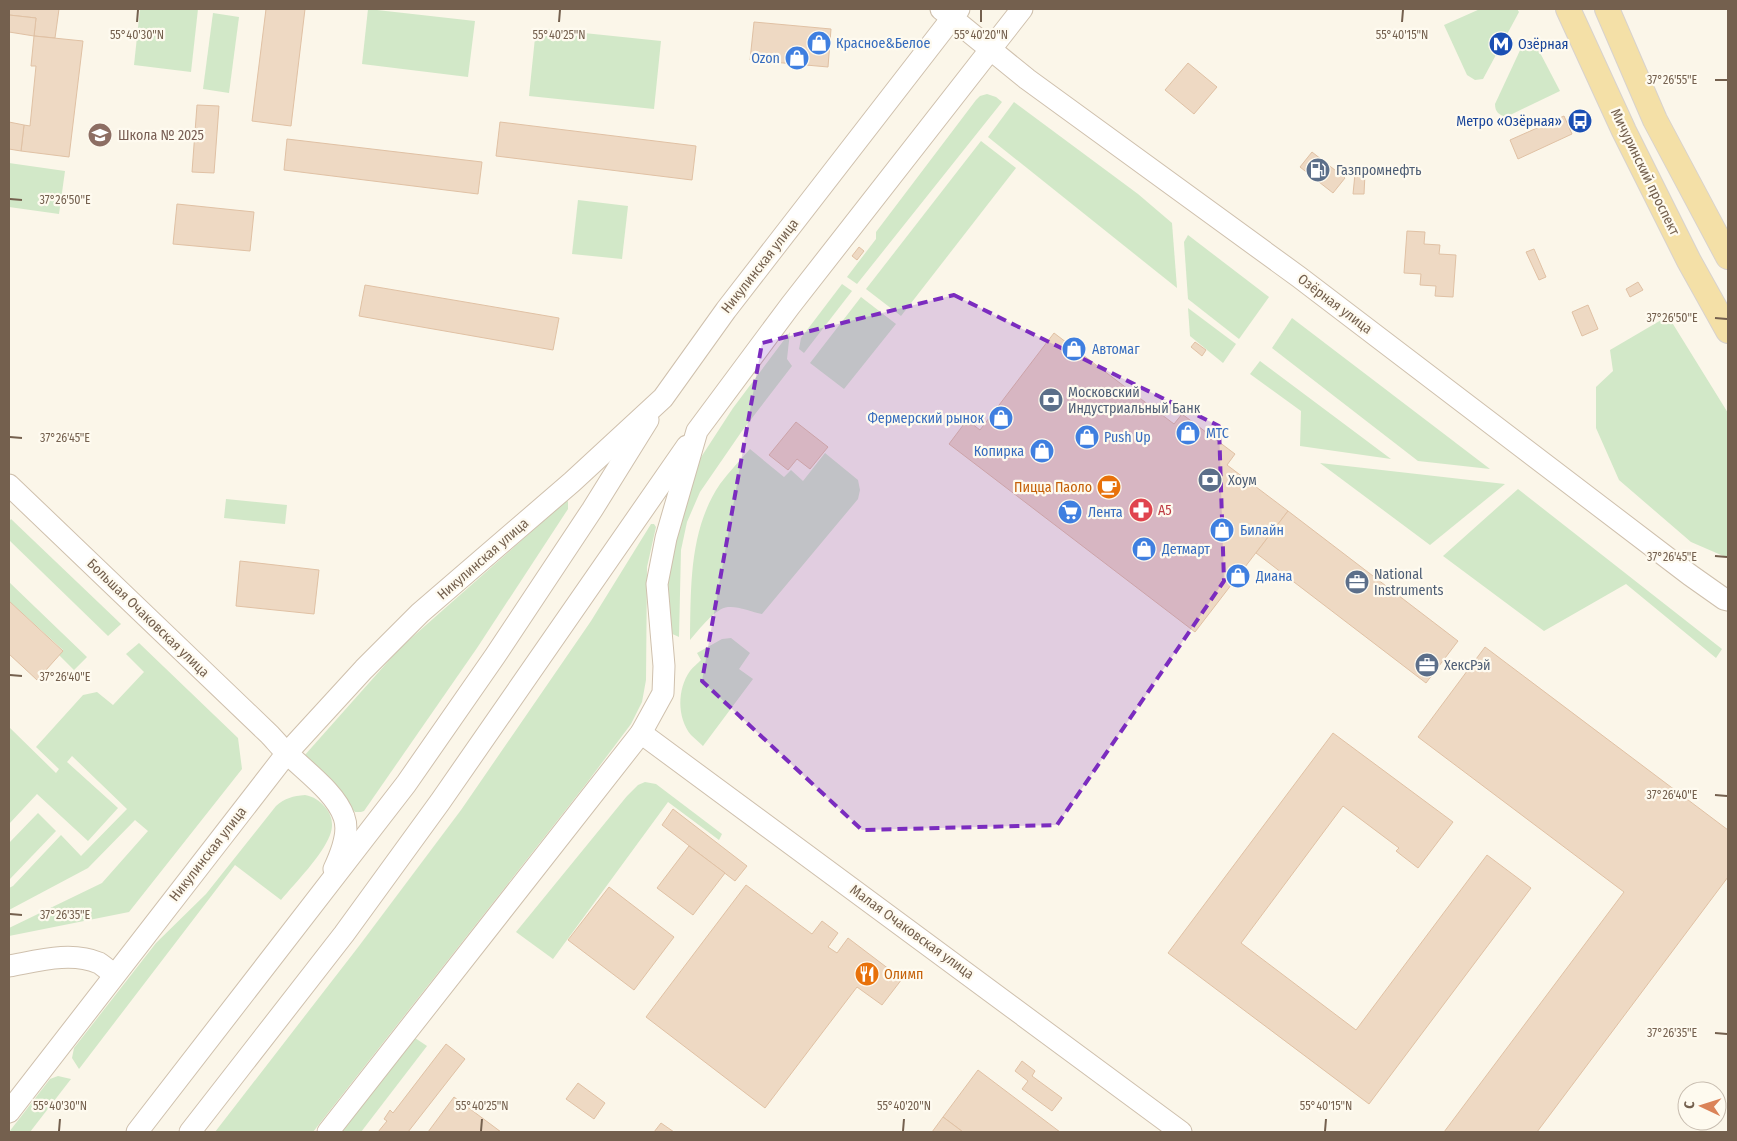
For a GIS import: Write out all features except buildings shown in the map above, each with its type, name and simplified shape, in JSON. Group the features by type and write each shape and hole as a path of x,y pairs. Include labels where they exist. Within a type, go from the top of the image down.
{"main road":[{"name":"Мичуринский проспект","path":"1568,9 1633,149 1689,261 1728,332"},
{"path":"1607,9 1655,120 1728,257"}],"street":[{"path":"190,1132 344,934 440,802 697,431 790,306 1022,9"},
{"name":"Озёрная улица","path":"951,12 1027,79 1291,272 1682,569 1728,600"},
{"name":"Никулинская улица","path":"9,1112 287,753 364,669 420,613 572,482 663,398 726,310 951,12"},
{"path":"137,1132 406,784 495,656 663,398"},
{"path":"328,1132 641,733 663,693 664,666 657,584 666,538 697,431"},
{"name":"Большая Очаковская улица","path":"9,485 270,734 326,790 345,817 346,830 341,855 324,890"},
{"name":"Малая Очаковская улица","path":"641,733 1181,1132"},
{"path":"9,966 54,958 80,958 99,964 114,975"}],"highlighted area":[{"path":"954,295 1219,426 1224,581 1057,825 862,830 702,681 762,343"}],"green space":[{"path":"140,9 198,9 191,72 134,65"},
{"path":"368,9 475,21 468,77 362,64"},
{"path":"1480,9 1517,9 1519,12 1483,79 1475,80 1467,75 1444,25"},
{"path":"213,13 239,17 229,93 203,89"},
{"path":"536,28 661,41 654,109 529,96"},
{"path":"1528,44 1537,47 1560,91 1506,117 1498,113 1495,104 1522,46"},
{"path":"987,94 996,97 1002,102 857,284 847,277 876,239 876,232 976,100 980,96"},
{"path":"1014,102 1138,194 1172,223 1177,288 988,137"},
{"path":"981,141 1016,168 901,316 866,289"},
{"path":"9,163 65,171 59,214 9,207"},
{"path":"578,200 628,206 622,259 572,254"},
{"path":"1188,235 1269,297 1239,339 1188,299 1184,242"},
{"path":"842,284 852,291 804,353 799,349 801,338"},
{"path":"861,297 896,324 844,389 810,363"},
{"path":"1188,308 1236,344 1223,363 1190,336"},
{"path":"1668,316 1728,413 1728,558 1691,542 1619,480 1596,428 1596,387 1613,371 1610,350"},
{"path":"1292,318 1490,469 1418,461 1272,348"},
{"path":"790,332 787,359 792,366 742,431 700,492 687,522 681,550 679,637 668,632 660,613 681,488 733,408"},
{"path":"1260,361 1391,459 1300,446 1301,411 1250,374"},
{"path":"750,449 784,477 791,470 803,481 825,453 858,480 860,490 858,499 762,614 736,607 723,608 708,620 690,640 694,559 702,520 720,484"},
{"path":"1320,463 1505,484 1430,545"},
{"path":"1518,489 1722,649 1716,658 1626,584 1544,631 1443,556"},
{"path":"226,499 287,505 285,524 224,518"},
{"path":"568,501 568,509 477,648 364,811 355,812 304,756 400,648"},
{"path":"11,519 121,624 108,636 9,540 9,522"},
{"path":"651,524 654,524 656,527 647,567 646,680 642,702 631,724 313,1132 215,1132 359,946 461,810 591,621"},
{"path":"9,582 87,657 74,670 59,655 63,650 9,601"},
{"path":"731,638 750,653 739,669 753,679 703,746 691,735 683,720 680,703 683,686 690,671 701,660 697,653 722,639"},
{"path":"139,643 238,738 242,769 129,912 9,936 9,928 102,883 148,831 135,820 88,868 9,910 9,888 61,835 81,856 127,809 72,756 67,762 118,808 88,841 37,794 9,824 9,727 56,773 59,769 36,747 83,695 97,692 113,705 144,672 126,654"},
{"path":"645,782 656,784 722,834 719,840 668,802 553,959 516,932 627,796 638,785"},
{"path":"305,795 316,799 323,805 332,820 331,831 326,843 308,869 281,900 235,865 79,1069 72,1058 74,1048 156,943 206,894 276,806 289,798"},
{"path":"38,813 56,831 9,880 9,843"},
{"path":"415,1038 427,1046 361,1132 341,1132"},
{"path":"58,1076 71,1079 30,1132 9,1132 50,1079"}],"place":[{"name":"Красное&Белое","path":"819,43"},
{"name":"Озёрная","path":"1501,44"},
{"name":"Ozon","path":"797,58"},
{"name":"Метро «Озёрная»","path":"1580,121"},
{"name":"Школа № 2025","path":"100,135"},
{"name":"Газпромнефть","path":"1318,170"},
{"name":"Автомаг","path":"1074,349"},
{"name":"Московский Индустриальный Банк","path":"1051,400"},
{"name":"Фермерский рынок","path":"1001,418"},
{"name":"МТС","path":"1188,433"},
{"name":"Push Up","path":"1087,437"},
{"name":"Копирка","path":"1042,451"},
{"name":"Хоум","path":"1210,480"},
{"name":"Пицца Паоло","path":"1109,487"},
{"name":"А5","path":"1141,510"},
{"name":"Лента","path":"1070,512"},
{"name":"Билайн","path":"1222,530"},
{"name":"Детмарт","path":"1144,549"},
{"name":"Диана","path":"1238,576"},
{"name":"National Instruments","path":"1357,582"},
{"name":"ХексРэй","path":"1427,665"},
{"name":"Олимп","path":"867,974"}]}
